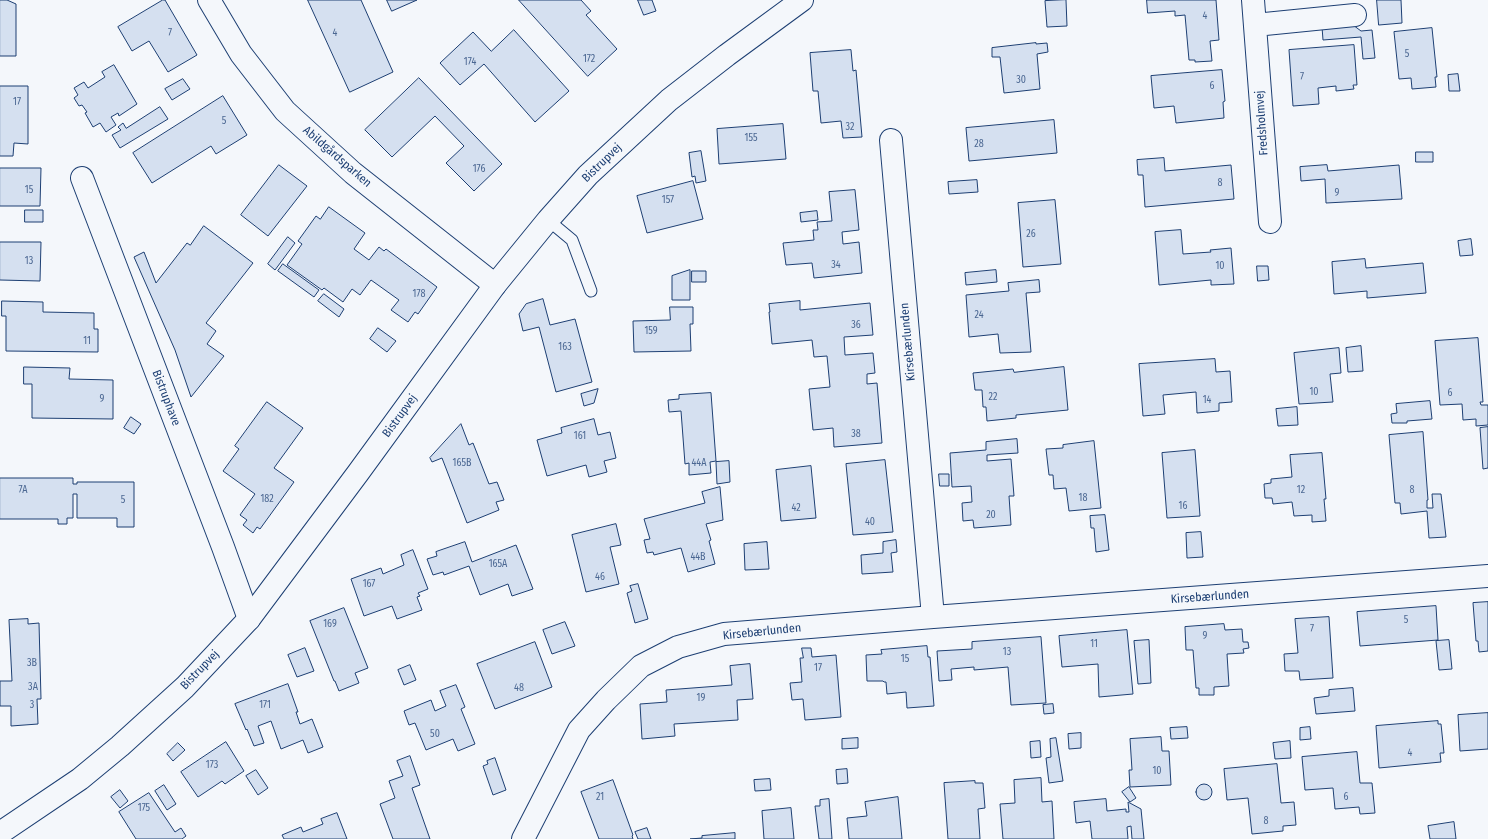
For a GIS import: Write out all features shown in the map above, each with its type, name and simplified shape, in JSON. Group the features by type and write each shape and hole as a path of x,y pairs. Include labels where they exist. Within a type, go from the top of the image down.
{"street":[{"name":"Abildgårdsparken","path":"209,0 241,54 285,111 353,173 496,285"},
{"name":"Bistrupvej","path":"0,833 80,779 120,746 185,687 249,619 496,285 548,220 588,175 669,100 726,55 802,0"},
{"name":"Fredsholmvej","path":"1253,0 1270,222"},
{"path":"1255,25 1355,15"},
{"name":"Kirsebærlunden","path":"891,140 933,617"},
{"name":"Bistruphave","path":"82,178 249,619"},
{"name":"Kirsebærlunden","path":"523,839 579,730 606,700 641,666 678,647 724,634 1488,576"}],"lane":[{"path":"548,220 572,240 591,291"}],"building":[{"path":"0,0 7,0 16,4 16,56 0,56"},
{"path":"165,0 197,55 168,72 149,41 132,51 118,27"},
{"path":"308,0 361,0 393,72 350,92"},
{"path":"387,0 417,0 392,11"},
{"path":"519,0 581,0 591,11 586,15 617,49 588,76"},
{"path":"638,0 652,0 656,11 644,15"},
{"path":"1066,0 1067,26 1047,27 1045,1"},
{"path":"1147,0 1216,0 1219,40 1210,41 1212,61 1195,62 1195,60 1189,60 1185,15 1175,16 1175,11 1148,13"},
{"path":"1377,0 1401,0 1402,23 1379,25"},
{"path":"1353,25 1361,31 1372,30 1375,58 1363,59 1361,37 1323,40 1322,27"},
{"path":"1432,28 1437,77 1435,77 1436,87 1412,89 1411,78 1399,79 1394,32"},
{"path":"514,30 569,91 535,122 484,64 460,85 440,63 473,32 491,51"},
{"path":"1047,43 1048,52 1037,54 1040,89 1004,93 1000,57 992,57 992,48"},
{"path":"1354,45 1357,85 1353,85 1354,89 1336,91 1336,86 1318,88 1319,104 1293,106 1289,50"},
{"path":"851,50 853,71 856,70 862,137 843,138 841,121 821,123 818,91 813,91 810,53"},
{"path":"114,65 137,104 119,116 118,113 111,117 116,125 106,132 100,123 93,127 85,113 87,112 82,105 79,106 74,98 78,95 74,88 84,82 88,88 105,77 102,72"},
{"path":"1222,70 1225,101 1223,102 1224,118 1176,123 1174,106 1154,108 1151,76"},
{"path":"1458,74 1460,91 1449,91 1448,75"},
{"path":"419,78 502,164 474,191 446,163 464,146 435,116 392,157 365,130"},
{"path":"183,79 190,89 172,100 165,89"},
{"path":"0,86 28,86 28,144 14,143 13,156 0,156"},
{"path":"223,96 247,135 216,154 211,146 152,183 133,153"},
{"path":"160,107 168,119 120,148 112,135 121,130 118,127 123,123 126,128"},
{"path":"1054,120 1057,153 969,161 966,128"},
{"path":"783,124 786,159 719,164 717,129"},
{"path":"701,151 706,181 696,183 695,176 692,177 689,153"},
{"path":"1416,152 1433,152 1433,162 1416,162"},
{"path":"1164,158 1165,171 1231,165 1234,199 1145,207 1143,175 1138,175 1137,160"},
{"path":"279,165 307,186 268,236 241,215"},
{"path":"1327,165 1328,171 1399,165 1402,199 1326,203 1325,179 1301,181 1300,167"},
{"path":"0,168 41,168 40,206 0,206"},
{"path":"977,180 978,192 949,194 948,182"},
{"path":"693,181 703,219 647,233 637,196"},
{"path":"855,190 859,230 842,232 843,244 859,242 862,273 814,278 812,263 786,265 783,243 814,240 813,230 818,230 817,222 832,221 829,192"},
{"path":"1055,200 1061,264 1023,267 1018,203"},
{"path":"329,207 365,233 354,249 369,260 379,247 384,251 386,249 437,287 418,314 415,312 408,322 391,310 399,300 371,280 360,295 352,289 343,302 324,288 322,290 287,265 302,244 298,241 316,216 320,219"},
{"path":"25,210 43,210 43,222 25,222"},
{"path":"817,211 818,220 801,222 800,213"},
{"path":"204,226 253,263 206,323 216,331 207,344 224,356 191,397 175,350 134,257 144,252 156,283 187,243 190,245"},
{"path":"1181,230 1183,254 1211,252 1210,250 1231,248 1234,284 1211,285 1211,280 1159,285 1155,232"},
{"path":"288,237 295,243 275,270 268,264"},
{"path":"1471,239 1473,255 1460,256 1458,241"},
{"path":"0,242 41,242 40,281 0,280"},
{"path":"1365,259 1366,268 1423,263 1426,293 1367,298 1367,291 1334,294 1332,262"},
{"path":"283,264 319,290 314,297 278,271"},
{"path":"1257,266 1268,266 1269,280 1258,281"},
{"path":"690,270 690,300 672,300 672,276"},
{"path":"996,270 997,282 966,285 965,273"},
{"path":"692,271 706,271 706,282 692,282"},
{"path":"1039,280 1040,292 1026,293 1031,352 1000,353 998,334 969,337 966,295 1009,291 1008,283"},
{"path":"324,294 344,309 339,317 318,301"},
{"path":"543,299 550,325 575,319 592,382 556,392 539,327 523,331 519,314 526,304"},
{"path":"2,301 43,302 43,312 94,313 94,329 98,329 98,352 6,351 6,316 2,316"},
{"path":"800,301 800,310 870,303 873,335 844,337 845,355 873,353 875,373 867,374 867,384 877,383 882,443 834,447 833,428 813,430 809,389 830,387 827,356 814,357 812,340 772,344 769,304"},
{"path":"670,307 693,307 693,324 690,324 691,351 634,352 633,321 670,320"},
{"path":"378,328 396,341 387,352 370,339"},
{"path":"1478,338 1483,402 1480,402 1481,405 1488,405 1488,425 1476,426 1476,419 1463,420 1462,404 1440,405 1435,341"},
{"path":"1361,346 1363,371 1348,372 1346,348"},
{"path":"1339,348 1341,373 1330,374 1333,402 1299,404 1294,353"},
{"path":"1215,359 1216,372 1230,371 1232,402 1219,403 1219,411 1197,413 1196,392 1163,395 1165,414 1143,416 1139,364"},
{"path":"24,367 70,368 69,379 113,380 113,419 32,418 32,384 24,384"},
{"path":"1064,367 1068,410 1016,415 1016,418 987,421 986,407 983,407 982,390 975,390 973,373 1013,369 1014,372"},
{"path":"598,389 594,403 584,406 581,394"},
{"path":"711,393 716,461 710,462 711,473 689,475 689,463 685,464 681,411 669,412 668,400 679,399 679,395"},
{"path":"1430,401 1432,419 1407,421 1407,423 1392,423 1391,414 1397,413 1396,404"},
{"path":"267,402 303,428 274,468 294,482 260,529 257,527 253,533 243,525 247,520 240,515 255,494 223,471 239,449 235,446"},
{"path":"1297,407 1298,425 1278,426 1276,409"},
{"path":"131,417 141,424 134,434 124,428"},
{"path":"594,419 598,435 610,432 616,458 604,461 607,472 589,477 586,465 547,476 537,440 562,433 561,428"},
{"path":"461,424 469,445 473,443 489,484 497,482 504,500 496,502 499,510 467,523 442,458 432,462 430,458"},
{"path":"1488,427 1488,468 1483,469 1480,428"},
{"path":"1423,432 1428,500 1427,508 1433,508 1432,494 1441,494 1446,537 1429,538 1427,511 1401,514 1400,503 1395,503 1389,435"},
{"path":"1017,439 1018,453 987,455 987,461 1011,459 1014,496 1009,496 1011,525 974,528 973,520 963,521 962,503 972,502 971,486 952,487 950,453 986,450 986,442"},
{"path":"1094,441 1101,508 1069,511 1066,488 1054,489 1053,475 1049,475 1046,449 1063,448 1063,445"},
{"path":"1195,450 1200,516 1167,518 1162,453"},
{"path":"1322,453 1326,499 1324,499 1326,521 1312,522 1312,515 1294,516 1292,502 1273,504 1272,498 1265,498 1264,484 1271,483 1271,479 1292,477 1290,455"},
{"path":"885,460 893,532 853,535 846,464"},
{"path":"729,461 730,482 717,484 716,462"},
{"path":"811,466 816,518 781,521 776,470"},
{"path":"939,474 949,474 949,486 940,486"},
{"path":"0,478 73,478 73,484 77,484 77,482 134,482 134,527 117,527 117,518 77,518 77,494 73,494 73,518 67,518 67,524 58,524 58,519 0,519"},
{"path":"720,487 723,520 706,524 711,540 709,541 715,564 688,572 681,548 654,555 653,552 647,553 644,540 650,539 644,519 705,503 702,492"},
{"path":"1105,515 1109,550 1096,552 1094,528 1091,528 1090,516"},
{"path":"616,524 621,545 610,547 619,584 586,592 572,535"},
{"path":"1201,532 1203,557 1187,558 1186,533"},
{"path":"896,540 897,552 891,553 893,572 862,574 861,555 883,553 883,542"},
{"path":"465,542 472,562 516,545 533,589 512,596 508,584 480,595 469,566 444,575 443,572 433,575 427,559 437,556 436,552"},
{"path":"767,542 769,569 745,570 744,544"},
{"path":"413,550 428,589 418,593 420,596 417,597 422,610 397,619 392,606 364,616 351,579 381,568 383,574 404,565 401,555"},
{"path":"638,584 648,619 635,623 627,593 632,591 630,586"},
{"path":"1488,602 1488,651 1479,652 1478,641 1476,641 1473,603"},
{"path":"1436,606 1438,640 1360,646 1357,612"},
{"path":"344,608 368,668 355,673 359,683 339,691 310,621"},
{"path":"1329,617 1333,678 1300,680 1299,671 1285,671 1284,654 1298,653 1295,619"},
{"path":"28,619 28,624 39,623 41,699 37,699 38,724 11,726 11,706 0,706 0,681 12,681 9,620"},
{"path":"565,622 575,646 552,654 543,630"},
{"path":"1224,624 1225,630 1242,629 1243,642 1248,642 1249,648 1243,649 1244,653 1227,654 1229,686 1214,687 1214,695 1199,695 1199,688 1196,688 1193,650 1186,650 1185,627"},
{"path":"1127,630 1133,694 1099,697 1098,664 1062,667 1059,636"},
{"path":"1041,637 1046,703 1011,705 1008,667 974,670 974,667 951,669 952,680 939,681 937,651 972,649 972,642"},
{"path":"1149,640 1151,683 1138,684 1134,641"},
{"path":"1449,640 1452,669 1439,670 1436,641"},
{"path":"535,642 552,687 495,709 477,664"},
{"path":"927,646 928,657 930,657 934,706 907,708 906,692 887,694 886,682 867,681 866,655 882,654 881,650"},
{"path":"305,648 314,671 297,677 288,655"},
{"path":"802,648 811,648 812,657 836,655 841,717 805,720 803,699 792,700 790,683 802,682 800,658 803,658"},
{"path":"750,664 753,699 737,700 738,720 674,724 675,736 642,739 640,704 667,702 666,690 732,685 730,666"},
{"path":"410,665 416,680 404,685 398,670"},
{"path":"288,684 298,712 296,712 300,724 312,719 323,747 308,753 303,740 281,749 271,721 258,726 264,743 254,746 235,704"},
{"path":"456,685 465,707 461,709 475,744 458,751 453,739 426,750 415,723 409,725 404,711 431,700 435,711 446,706 440,691"},
{"path":"1353,688 1355,711 1316,714 1314,698 1329,696 1329,690"},
{"path":"1053,704 1054,713 1044,714 1043,705"},
{"path":"1488,713 1488,749 1460,751 1458,715"},
{"path":"1438,721 1438,724 1441,724 1444,753 1440,753 1441,762 1379,768 1376,726"},
{"path":"1187,727 1188,738 1171,739 1170,728"},
{"path":"1310,727 1311,739 1300,740 1300,728"},
{"path":"1081,733 1081,748 1069,749 1068,734"},
{"path":"1161,737 1162,751 1169,751 1171,785 1130,787 1129,770 1132,770 1130,739"},
{"path":"858,738 858,748 842,749 842,739"},
{"path":"1056,738 1063,781 1049,783 1046,758 1051,757 1050,739"},
{"path":"1040,741 1041,757 1031,758 1030,742"},
{"path":"1290,741 1291,758 1275,759 1273,743"},
{"path":"226,742 244,771 225,784 222,781 198,797 181,772"},
{"path":"178,743 185,750 173,761 167,754"},
{"path":"1357,752 1360,783 1372,783 1375,813 1360,814 1359,807 1335,809 1333,788 1305,790 1302,757"},
{"path":"410,756 420,785 412,788 430,839 393,839 380,804 395,798 389,781 403,776 397,761"},
{"path":"495,758 506,790 493,795 483,766 488,764 487,761"},
{"path":"1277,764 1281,803 1294,802 1296,825 1283,826 1283,831 1252,834 1248,798 1227,800 1224,769"},
{"path":"847,769 848,783 837,784 836,770"},
{"path":"256,770 268,788 258,795 246,776"},
{"path":"1041,778 1042,802 1052,801 1054,839 1003,839 1000,804 1015,803 1014,780"},
{"path":"770,779 771,790 755,791 754,780"},
{"path":"613,780 633,835 633,839 599,839 581,792"},
{"path":"975,781 975,783 983,783 985,808 978,809 980,839 948,839 944,783"},
{"path":"1201,784 1207,784 1212,789 1210,798 1207,800 1201,800 1196,795 1196,789"},
{"path":"164,785 176,804 167,810 155,791"},
{"path":"1129,787 1136,798 1130,802 1122,792"},
{"path":"120,790 128,801 120,808 111,797"},
{"path":"149,793 175,832 181,828 186,836 182,839 136,839 119,812"},
{"path":"898,797 902,839 849,839 847,818 867,816 865,802"},
{"path":"829,799 832,839 819,839 815,806 820,806 820,800"},
{"path":"1106,799 1107,811 1126,809 1126,812 1129,812 1128,802 1141,809 1144,839 1132,839 1131,826 1127,827 1128,839 1092,839 1090,821 1076,823 1074,802"},
{"path":"791,808 794,839 764,839 762,811"},
{"path":"337,813 347,839 284,839 282,835 301,827 303,832 323,824 321,819"},
{"path":"1454,822 1456,839 1430,839 1428,826"},
{"path":"647,828 651,839 638,839 635,832"},
{"path":"735,833 735,839 690,839 702,838 702,836"}]}
